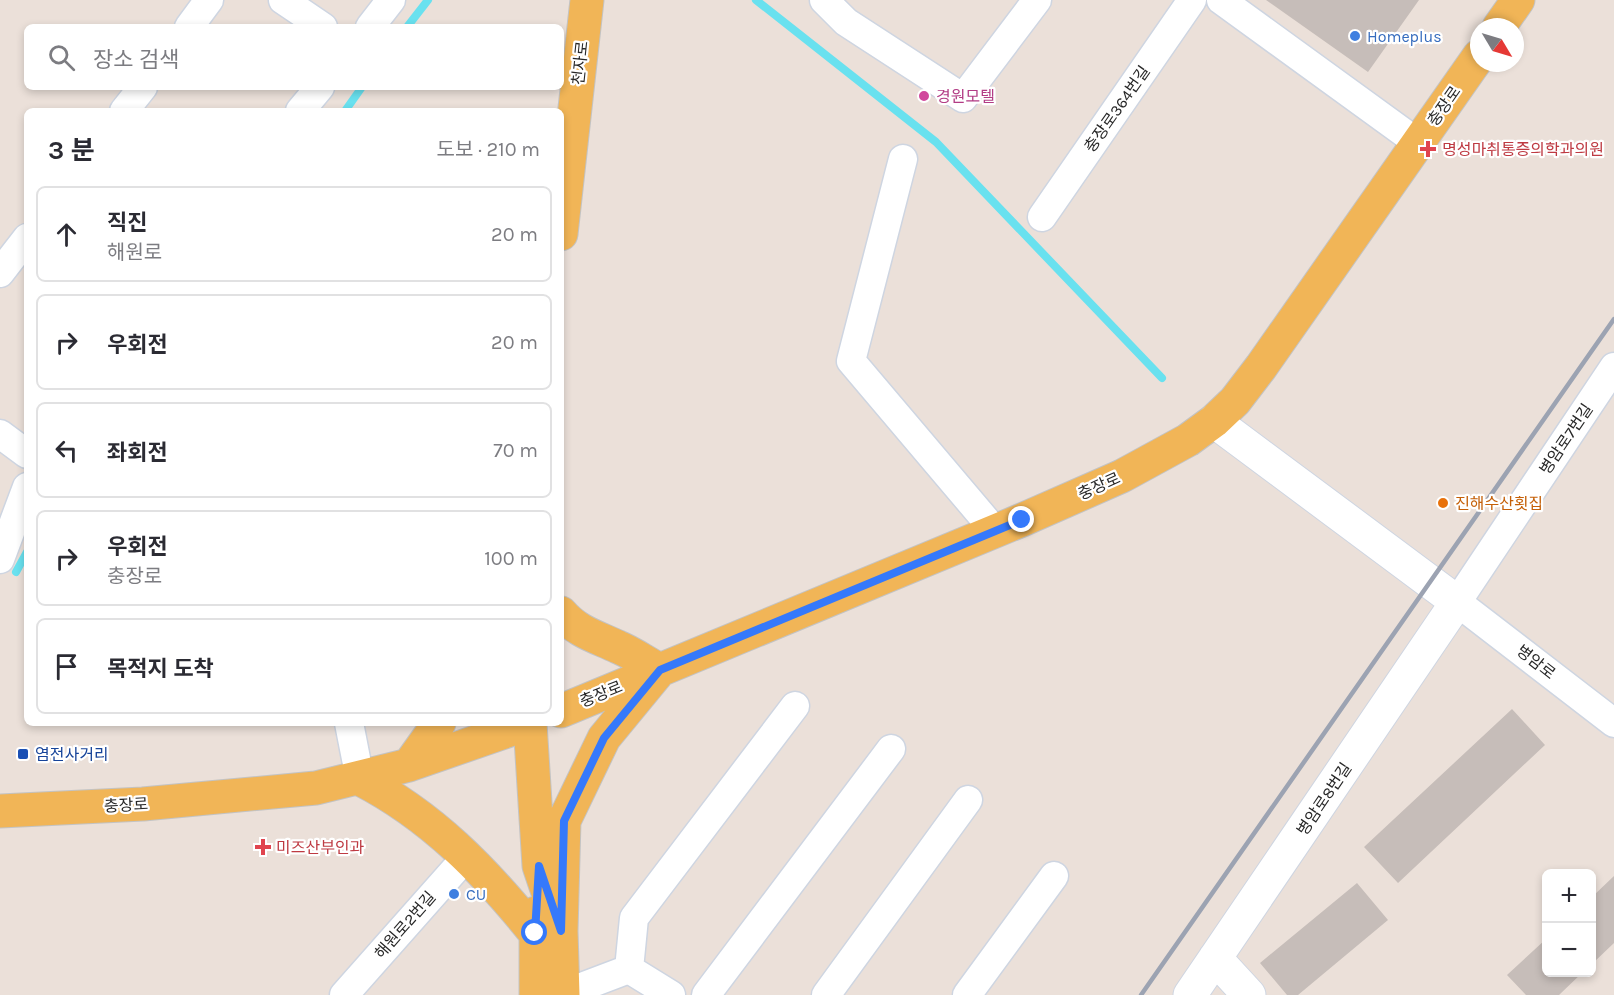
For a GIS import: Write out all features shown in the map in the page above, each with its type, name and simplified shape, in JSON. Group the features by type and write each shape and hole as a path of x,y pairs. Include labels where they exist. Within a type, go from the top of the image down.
{"main road":[{"name":"천자로","path":"564,207 587,0"},
{"path":"1506,18 1518,0"},
{"name":"충장로","path":"564,710 995,531 1122,476 1188,440 1214,421 1235,401 1261,367 1470,69"},
{"path":"536,995 548,932 564,821 604,738 660,670 619,647 587,634 564,616"},
{"path":"409,765 437,726"},
{"name":"충장로","path":"0,812 143,804 316,788 360,779 409,765 521,726"},
{"path":"530,726 539,866 548,932 563,995"},
{"path":"360,779 402,802 436,827 467,855 502,893 548,932"}],"street":[{"path":"191,24 209,0"},
{"path":"283,0 319,24"},
{"path":"372,24 391,0"},
{"path":"824,0 846,22 963,98 1030,3"},
{"name":"충장로364번길","path":"1042,217 1192,0"},
{"path":"1221,0 1418,142"},
{"path":"126,108 141,90"},
{"path":"302,108 318,90"},
{"path":"903,159 851,361 995,531"},
{"path":"0,273 24,242"},
{"name":"병암로7번길","path":"1457,602 1614,367"},
{"path":"1214,421 1457,602"},
{"path":"0,434 24,452"},
{"path":"0,559 24,495"},
{"name":"병암로","path":"1457,602 1614,723"},
{"name":"병암로8번길","path":"1190,995 1457,602"},
{"path":"629,969 634,918 795,706"},
{"path":"350,726 360,779"},
{"path":"706,995 891,749"},
{"path":"826,995 968,800"},
{"name":"해원로2번길","path":"344,995 467,855"},
{"path":"967,995 1054,876"},
{"path":"1215,958 1249,995"},
{"path":"563,995 629,969"},
{"path":"629,969 671,995"}],"building":[{"name":"Homeplus","path":"1266,0 1419,0 1368,72"},
{"path":"1512,709 1545,745 1398,883 1364,847"},
{"path":"1614,876 1614,943 1596,960 1596,923 1596,893"},
{"path":"1357,883 1388,920 1298,995 1287,995 1260,963"},
{"path":"1542,943 1542,977 1578,977 1559,995 1526,995 1507,975"}],"waterway":[{"path":"409,24 428,0"},
{"path":"756,0 936,142 1162,378"},
{"path":"347,108 360,90"},
{"path":"16,572 24,557"}],"railway":[{"path":"1141,995 1614,319"}],"place":[{"name":"Homeplus","path":"1355,36"},
{"name":"경원모텔","path":"924,96"},
{"name":"명성마취통증의학과의원","path":"1428,149"},
{"name":"진해수산횟집","path":"1443,503"},
{"name":"염전사거리","path":"23,754"},
{"name":"미즈산부인과","path":"263,847"},
{"name":"CU","path":"454,894"}],"route":[{"path":"535,933 539,866 561,931 564,821 604,738 660,670 1022,520"}]}
